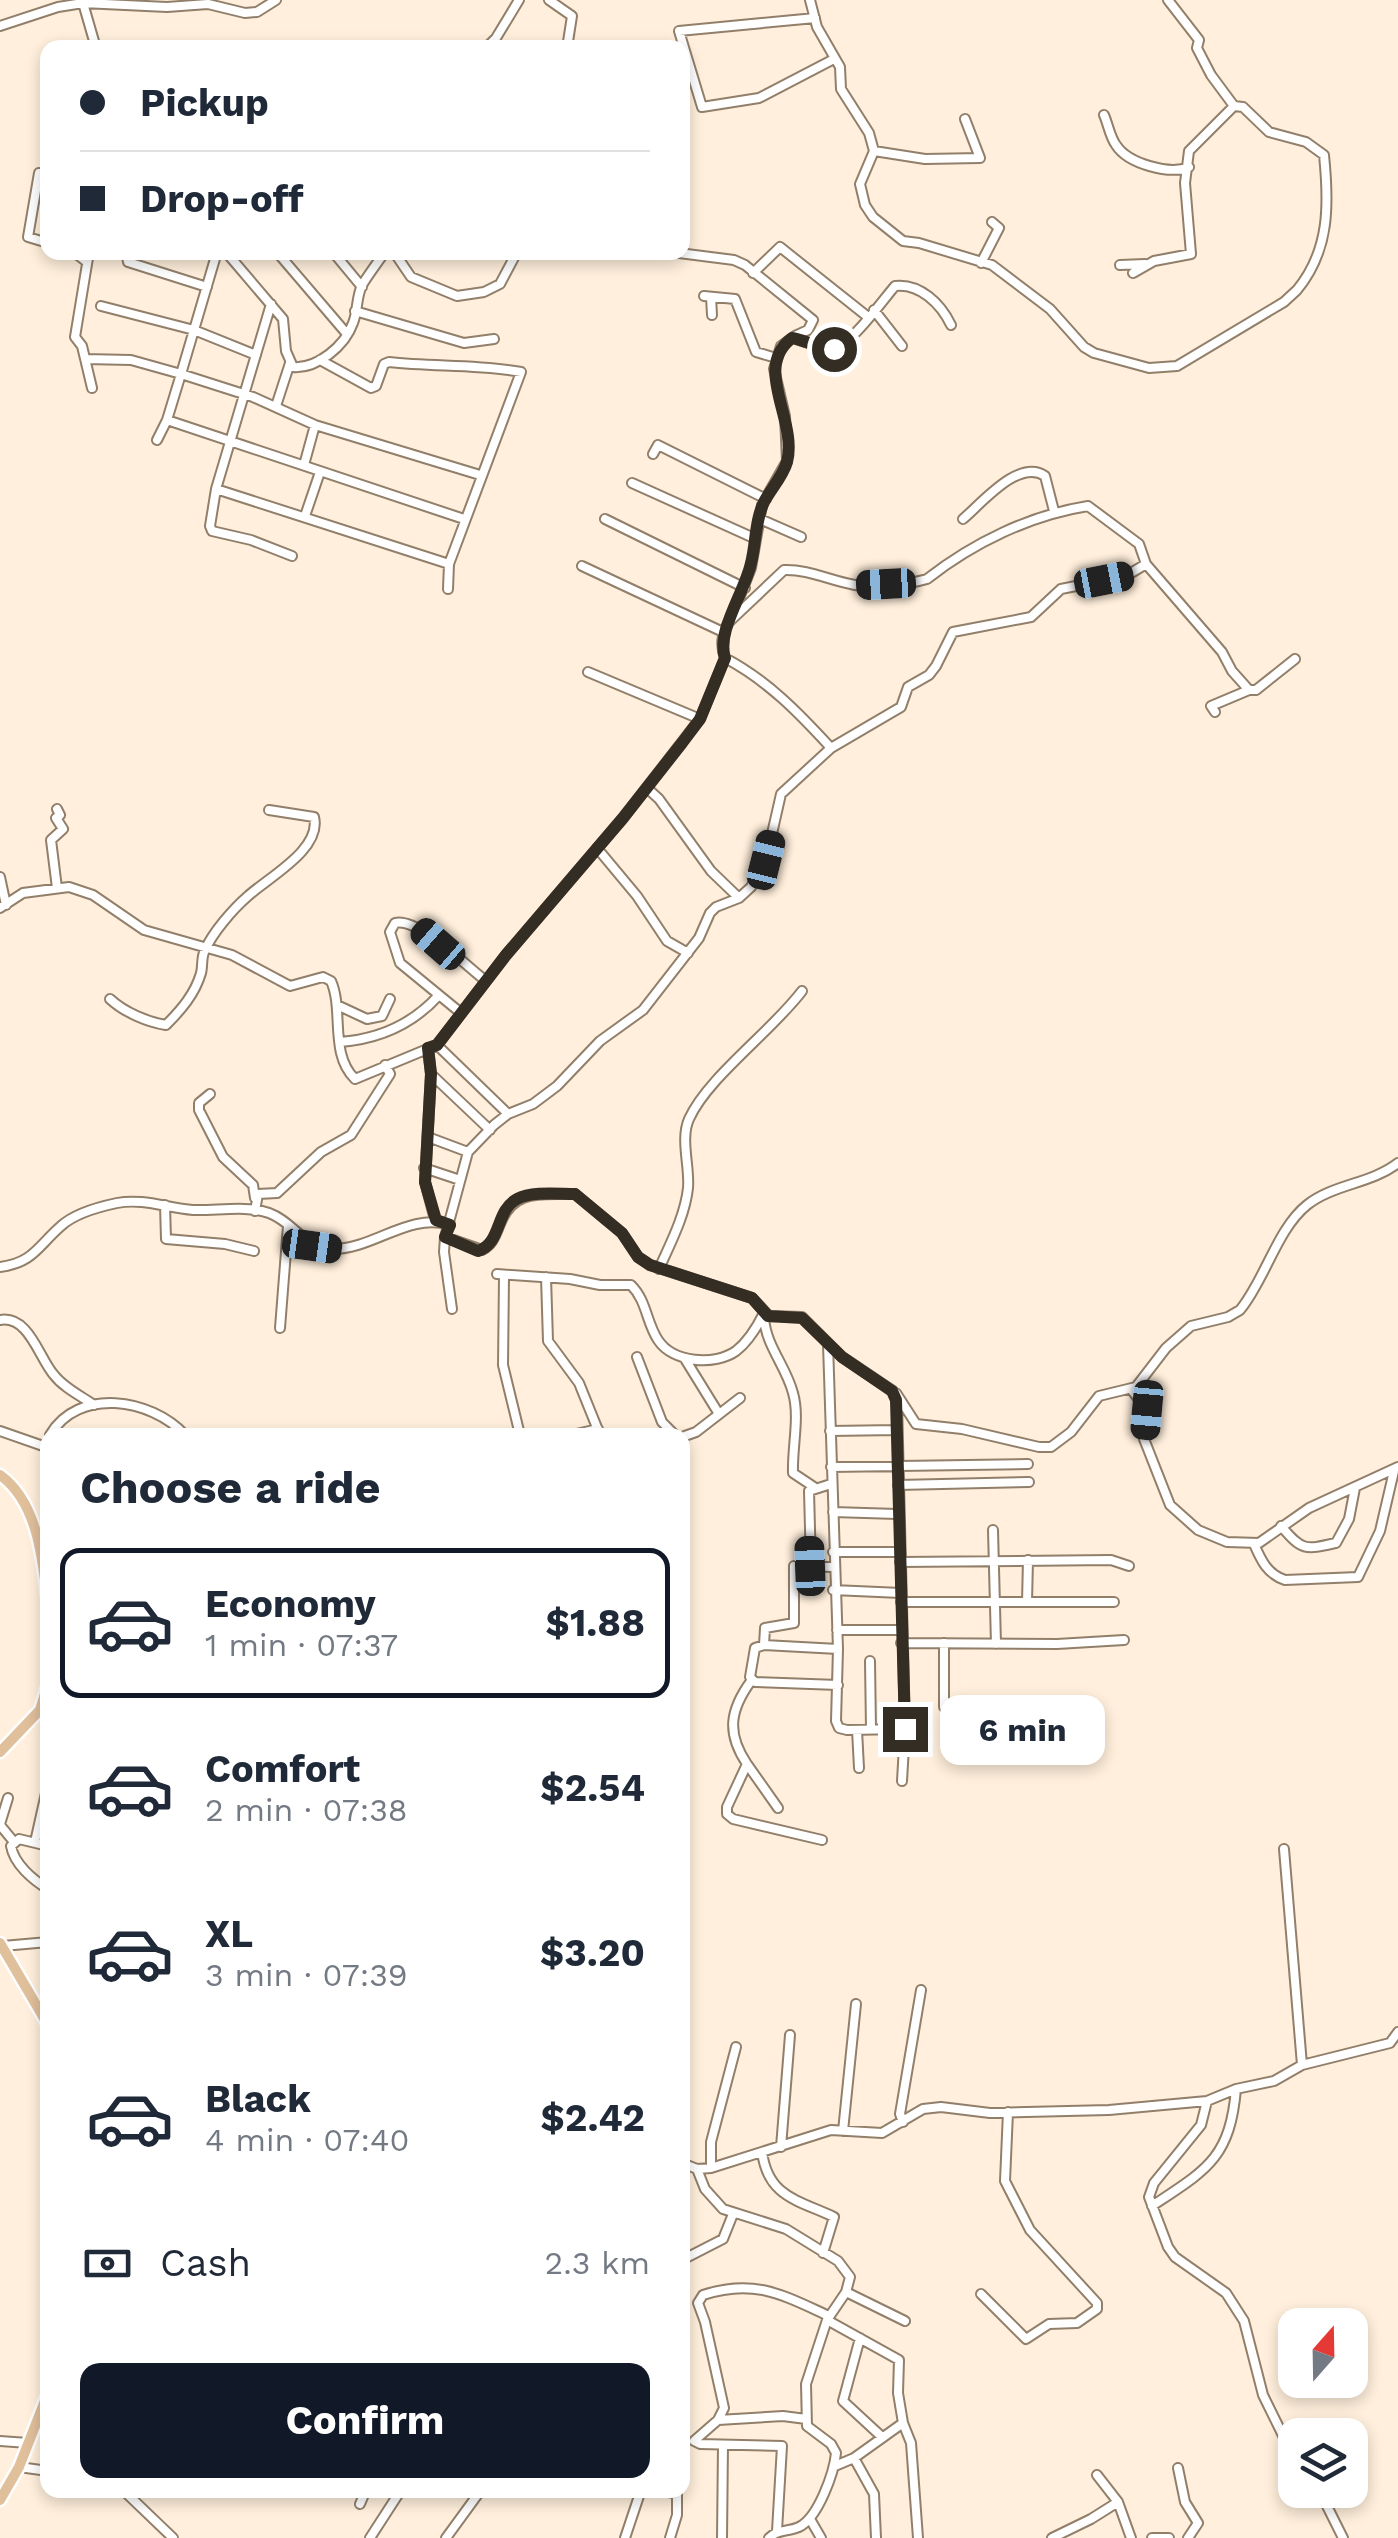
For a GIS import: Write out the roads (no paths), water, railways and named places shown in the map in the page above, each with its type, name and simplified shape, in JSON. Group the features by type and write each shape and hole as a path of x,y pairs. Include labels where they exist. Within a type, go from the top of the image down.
{"main road":[{"path":"0,1475 20,1496 32,1519 40,1552"},
{"path":"0,1752 40,1716"},
{"path":"2,1944 40,2011"},
{"path":"0,2500 19,2468 40,2413"}],"street":[{"path":"0,26 83,4 134,2 167,8 208,4 245,13 257,12 276,0"},
{"path":"494,40 518,0"},
{"path":"550,0 572,16 568,40"},
{"path":"810,0 840,67 842,89 869,133 874,151 860,184 865,205 873,217 903,241 992,265 1050,308 1084,347 1149,368 1176,366 1189,360 1284,302 1309,276 1326,230 1329,205 1324,155 1306,142 1269,132 1243,107 1234,106 1210,75 1197,48 1199,40 1168,0"},
{"path":"83,4 94,40"},
{"path":"682,40 679,30 815,18"},
{"path":"690,67 702,107 759,98 834,59"},
{"path":"1120,265 1191,254 1185,183 1190,151 1234,106"},
{"path":"1104,115 1116,146 1125,154 1156,168 1189,167"},
{"path":"874,151 924,159 980,158 964,119"},
{"path":"39,173 28,237 40,240"},
{"path":"981,263 999,228 992,222"},
{"path":"754,273 780,247 871,314 902,346"},
{"path":"690,254 734,260 813,320 808,330 782,346 776,358 774,368 785,416 787,461 766,499 744,588 730,622"},
{"path":"88,260 75,337 92,388"},
{"path":"128,260 207,287"},
{"path":"157,440 167,420 215,260"},
{"path":"233,260 283,319 290,362 276,406"},
{"path":"284,260 348,334"},
{"path":"340,260 362,286"},
{"path":"290,362 298,368 320,360 348,334 362,286 379,260"},
{"path":"399,260 411,277 456,296 484,292 500,284 514,260"},
{"path":"1132,273 1145,264"},
{"path":"792,338 834,349 852,336 895,286 906,284 937,304 950,326"},
{"path":"712,315 708,296 735,299 756,352 776,358"},
{"path":"271,304 210,518 212,531 292,556"},
{"path":"102,306 194,330 256,355"},
{"path":"355,311 464,343 494,339"},
{"path":"85,359 132,360 181,374 276,406 315,425 480,474"},
{"path":"320,360 372,388 384,364 389,362 522,372 448,564 448,589"},
{"path":"167,420 464,519"},
{"path":"304,465 315,425"},
{"path":"653,454 658,445 766,499"},
{"path":"963,519 1028,470 1046,476 1054,512"},
{"path":"305,516 320,472"},
{"path":"632,483 756,539"},
{"path":"216,489 448,564"},
{"path":"831,748 766,684 725,658 721,648 723,632 730,622 784,570 858,586 914,583 1007,530 1054,512 1088,506 1138,544 1146,564 1222,652 1249,690"},
{"path":"605,519 744,588"},
{"path":"760,519 801,537"},
{"path":"452,1309 445,1237 468,1152 508,1114 533,1104 557,1086 600,1040 643,1010 699,938 710,913 740,898 751,887 766,860 780,794 831,748 901,706 908,687 930,675 953,632 1031,617 1061,588 1126,576 1146,564"},
{"path":"582,566 723,632"},
{"path":"0,877 3,906 23,893 69,887 93,895 144,930 208,947 255,966 290,986 324,978 331,981 346,1070 355,1078 432,1046 461,1014 700,719 725,658"},
{"path":"1214,712 1211,706 1256,690 1295,659"},
{"path":"588,672 700,719"},
{"path":"646,788 659,799 711,871 740,898"},
{"path":"57,809 60,816 56,818 63,829 51,840 51,847 57,888"},
{"path":"110,999 119,1008 166,1025 190,996 208,947 249,894 268,883 304,850 315,830 314,817 269,810"},
{"path":"597,848 637,896 667,941 688,953"},
{"path":"461,1014 400,963 390,932 395,923 404,920 419,927 486,981"},
{"path":"659,1268 676,1232 688,1189 689,1119 713,1086 802,991"},
{"path":"340,1042 358,1041 402,1025 420,1016 439,995"},
{"path":"337,1005 373,1019 382,1016 390,999"},
{"path":"432,1046 508,1114"},
{"path":"432,1046 424,1168 436,1220"},
{"path":"255,1198 258,1194 277,1193 321,1152 350,1135 390,1074 386,1065"},
{"path":"431,1074 490,1130"},
{"path":"210,1094 199,1103 199,1110 223,1157 253,1185 255,1211"},
{"path":"428,1137 468,1152"},
{"path":"764,1313 802,1318 842,1357 904,1402 916,1424 962,1429 1051,1448 1071,1432 1099,1396 1132,1389 1142,1381 1166,1348 1191,1326 1228,1318 1240,1310 1304,1207 1327,1192 1370,1178 1398,1163"},
{"path":"424,1168 460,1180"},
{"path":"445,1237 482,1250 492,1243 504,1212 513,1201 536,1195 575,1194 622,1233 638,1257 659,1268 758,1300 764,1313 765,1335 792,1388 798,1413 792,1438 793,1473 814,1488"},
{"path":"0,1267 26,1261 64,1223 89,1210 121,1202 188,1210 265,1211 312,1246 334,1249 364,1245 383,1235 436,1220 450,1225"},
{"path":"165,1205 166,1239 225,1244 254,1251"},
{"path":"280,1328 288,1226"},
{"path":"518,1428 503,1365 501,1276 631,1285 641,1295 657,1340 686,1359 734,1353 764,1313"},
{"path":"546,1277 548,1341 579,1384 597,1428"},
{"path":"0,1320 11,1320 21,1327 35,1342 53,1374 94,1405"},
{"path":"828,1342 838,1649 836,1722 839,1728 857,1730 905,1729"},
{"path":"636,1358 668,1428"},
{"path":"686,1359 719,1414"},
{"path":"1132,1389 1147,1410 1144,1439 1170,1505 1198,1530 1228,1542 1260,1543 1309,1508 1396,1469"},
{"path":"892,1391 896,1400 905,1729 902,1781"},
{"path":"690,1434 740,1398"},
{"path":"54,1428 58,1422 94,1405 118,1401 163,1418 175,1428"},
{"path":"830,1431 896,1430"},
{"path":"0,1431 40,1445"},
{"path":"831,1467 1028,1464"},
{"path":"1254,1544 1265,1567 1284,1580 1358,1577 1380,1532 1396,1469"},
{"path":"898,1485 1029,1482"},
{"path":"810,1566 809,1492 831,1484"},
{"path":"1281,1526 1300,1546 1310,1549 1336,1543 1348,1520 1355,1488"},
{"path":"833,1512 897,1514"},
{"path":"993,1530 996,1644"},
{"path":"833,1552 993,1560 1111,1560 1130,1566"},
{"path":"1027,1602 1028,1560"},
{"path":"764,1645 765,1628 794,1623 794,1566 833,1567"},
{"path":"834,1590 994,1602 1114,1602"},
{"path":"837,1630 901,1630"},
{"path":"901,1643 1124,1640"},
{"path":"944,1643 944,1706"},
{"path":"778,1808 736,1747 732,1715 751,1681 754,1648 764,1645 838,1649"},
{"path":"870,1661 871,1730"},
{"path":"751,1681 838,1684"},
{"path":"857,1730 860,1768"},
{"path":"746,1764 727,1814 733,1819 822,1840"},
{"path":"8,1798 0,1824 14,1842 13,1854 40,1884"},
{"path":"35,1842 40,1820"},
{"path":"14,1842 19,1839 40,1844"},
{"path":"1284,1848 1302,2065"},
{"path":"2,1944 40,1942"},
{"path":"903,2122 900,2114 921,1990"},
{"path":"843,2131 856,2004"},
{"path":"690,2166 711,2168 831,2130 882,2132 923,2110 941,2107 1008,2112 1109,2110 1207,2101 1236,2088 1274,2081 1302,2065 1390,2043 1398,2032"},
{"path":"781,2146 790,2035"},
{"path":"711,2168 712,2142 736,2047"},
{"path":"1152,2206 1211,2166 1220,2152 1236,2088"},
{"path":"1207,2101 1201,2125 1154,2183 1149,2197 1168,2247 1226,2293 1244,2321 1263,2395 1278,2430"},
{"path":"981,2294 1026,2339 1049,2324 1077,2324 1097,2309 1097,2303 1030,2230 1005,2182 1008,2112"},
{"path":"762,2152 768,2180 778,2190 834,2217 823,2253"},
{"path":"697,2169 705,2189 733,2214 786,2228 847,2270 850,2282 828,2318 806,2384 806,2420 812,2430 831,2444 836,2453 835,2466 810,2519 768,2538"},
{"path":"690,2256 723,2240 733,2214"},
{"path":"690,2443 718,2420 724,2408 698,2303 703,2295 749,2286 779,2293 899,2360 902,2422 910,2443 918,2538"},
{"path":"846,2292 905,2320"},
{"path":"860,2338 844,2401 882,2437"},
{"path":"718,2420 783,2416 806,2420"},
{"path":"835,2466 854,2458 902,2422"},
{"path":"0,2441 28,2443"},
{"path":"694,2441 782,2446 777,2531"},
{"path":"722,2538 723,2444"},
{"path":"854,2458 874,2494 876,2538"},
{"path":"19,2468 40,2470"},
{"path":"1178,2468 1186,2502 1198,2524 1188,2538"},
{"path":"1096,2475 1118,2502 1132,2538"},
{"path":"131,2498 172,2538"},
{"path":"360,2504 363,2498"},
{"path":"370,2538 396,2498"},
{"path":"446,2538 474,2498"},
{"path":"625,2538 638,2498"},
{"path":"670,2538 677,2498"},
{"path":"1052,2538 1118,2502"},
{"path":"1328,2508 1343,2538"},
{"path":"810,2519 821,2538"},
{"path":"1152,2538 1169,2538"}]}
